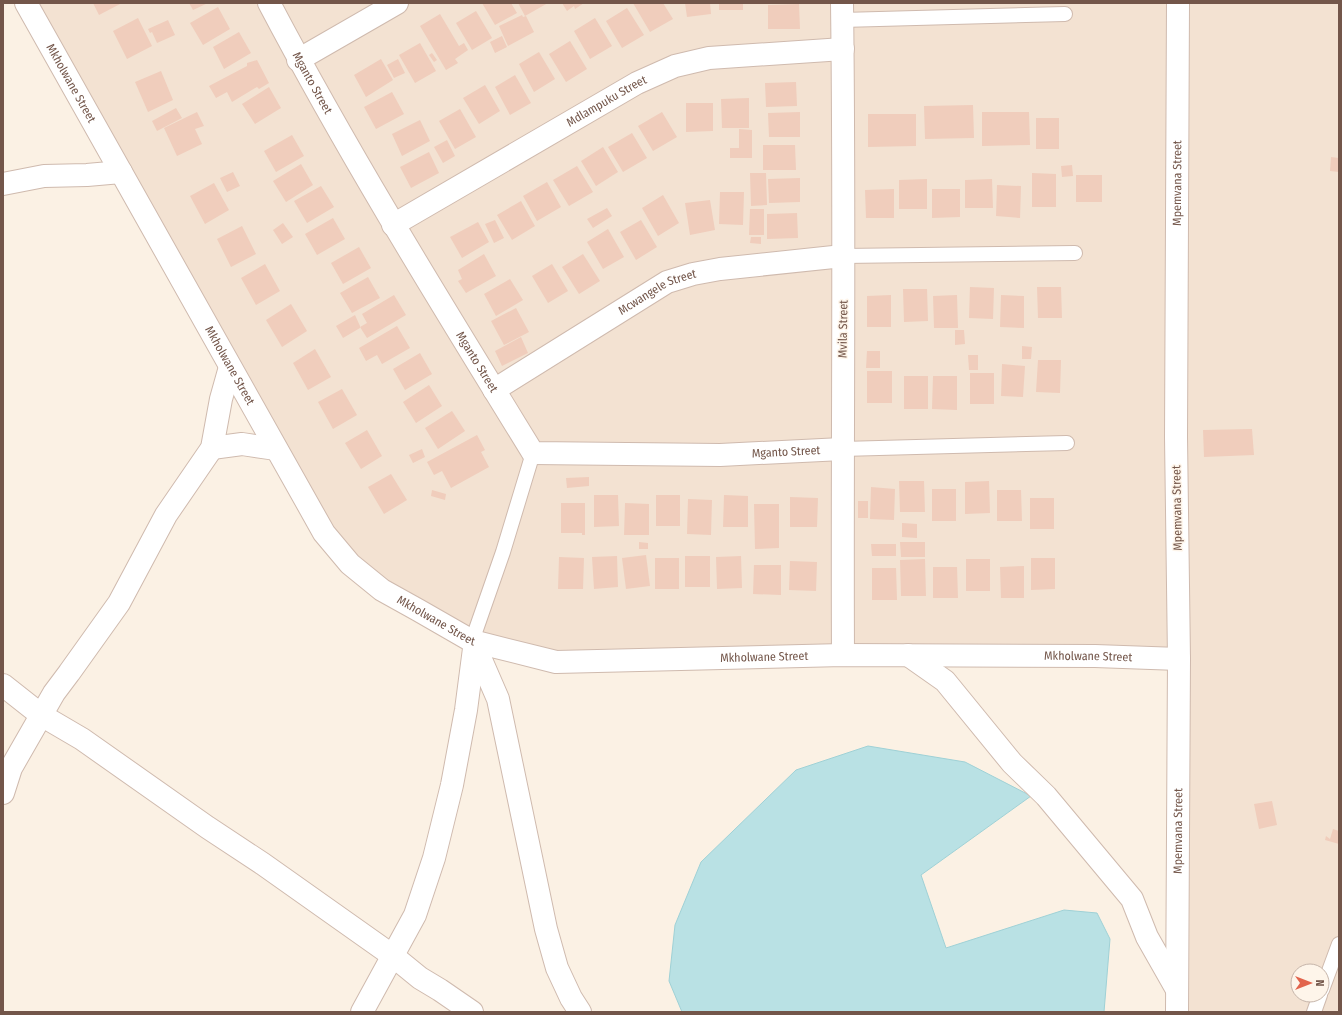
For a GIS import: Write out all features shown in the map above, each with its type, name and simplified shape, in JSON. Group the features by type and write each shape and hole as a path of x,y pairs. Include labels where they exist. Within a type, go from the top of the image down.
{"street":[{"name":"Mkholwane Street","path":"26,3 324,534 350,564 382,590 474,643 556,662 842,655 1095,656 1179,659"},
{"name":"Mganto Street","path":"269,3 298,60 393,225 533,453 720,455 842,449"},
{"path":"298,60 397,3"},
{"name":"Mpemvana Street","path":"1177,1012 1179,659 1176,437 1178,3"},
{"name":"Mvila Street","path":"842,12 842,655"},
{"name":"Mdlampuku Street","path":"393,225 637,83 675,66 709,58 842,49"},
{"path":"3,184 44,176 121,172"},
{"name":"Mcwangele Street","path":"494,390 667,282 693,274 720,269 843,256"},
{"path":"3,793 11,768 54,693 119,603 166,515 212,448 221,399 230,367"},
{"path":"212,448 242,444 276,449"},
{"path":"362,1012 415,915 434,858 452,785 466,710 474,643"},
{"path":"474,643 498,700 546,929 557,968 571,998 580,1012"},
{"path":"908,655 945,681 1012,763 1046,796 1132,899 1147,937 1177,989"},
{"path":"3,685 41,715 82,740 207,827 236,845 393,956 420,978 472,1012"}],"lane":[{"path":"842,12 1065,14"},
{"path":"843,256 1075,253"},
{"path":"842,449 1067,442"},
{"path":"474,643 533,453"},
{"path":"1330,968 1339,944"}],"shaded area":[{"path":"26,3 1339,3 1339,1012 1177,1012 1179,659 556,662 472,641 350,564"}],"water":[{"path":"868,746 965,762 1031,796 921,875 946,948 1064,910 1097,913 1110,939 1104,1012 682,1012 669,981 675,925 701,862 796,770"}],"building":[{"path":"93,3 122,3 99,15"},
{"path":"189,3 208,3 193,10"},
{"path":"482,3 511,3 517,13 495,25"},
{"path":"518,3 548,3 525,16"},
{"path":"562,3 584,3 575,9 574,6 567,11"},
{"path":"633,3 663,3 673,19 650,32"},
{"path":"685,3 710,3 711,14 687,17"},
{"path":"719,3 743,3 743,10 719,10"},
{"path":"799,4 800,29 768,29 768,5"},
{"path":"218,7 230,29 203,45 190,23"},
{"path":"627,8 644,35 622,48 606,21"},
{"path":"476,11 492,38 472,50 456,23"},
{"path":"440,14 459,46 464,43 468,50 455,59 458,63 446,70 420,26"},
{"path":"522,15 523,17 526,16 534,32 508,46 499,26"},
{"path":"138,18 152,46 127,59 113,31"},
{"path":"595,18 612,46 590,59 574,31"},
{"path":"168,20 175,35 157,43 152,32 150,33 148,29"},
{"path":"239,32 251,53 224,69 213,47"},
{"path":"502,36 507,47 495,53 490,42"},
{"path":"570,41 587,69 566,82 549,54"},
{"path":"420,43 436,71 415,83 399,55"},
{"path":"539,52 555,79 534,92 519,64"},
{"path":"432,53 437,60 434,62 429,55"},
{"path":"381,59 393,80 366,97 354,75"},
{"path":"398,59 405,73 394,78 387,65"},
{"path":"257,60 269,83 259,89 257,87 232,102 227,92 216,98 209,86 247,66 247,63"},
{"path":"161,71 173,100 148,112 135,82"},
{"path":"515,75 531,103 510,115 495,87"},
{"path":"796,82 797,106 766,107 765,83"},
{"path":"485,85 500,111 479,124 463,98"},
{"path":"269,87 281,108 255,124 242,104"},
{"path":"392,92 404,114 376,129 364,107"},
{"path":"749,98 749,128 722,128 721,99"},
{"path":"686,103 713,103 713,131 686,132"},
{"path":"973,105 974,138 925,139 924,106"},
{"path":"176,108 182,118 157,131 152,121"},
{"path":"460,109 476,137 455,149 439,121"},
{"path":"197,112 204,126 195,129 202,144 177,156 164,128"},
{"path":"662,112 677,137 653,151 638,126"},
{"path":"800,112 800,137 769,137 768,113"},
{"path":"982,112 1029,112 1030,145 982,146"},
{"path":"868,114 916,114 916,146 868,147"},
{"path":"1036,118 1059,118 1059,149 1036,149"},
{"path":"420,120 430,141 402,156 392,134"},
{"path":"739,129 752,130 752,158 730,158 730,148 739,148"},
{"path":"632,133 647,158 623,172 608,147"},
{"path":"292,135 304,156 276,172 264,151"},
{"path":"447,140 455,156 443,163 434,147"},
{"path":"763,145 795,145 796,170 763,170"},
{"path":"603,147 618,172 596,186 581,161"},
{"path":"429,152 439,173 411,188 400,167"},
{"path":"1331,157 1339,158 1339,172 1330,171"},
{"path":"301,164 313,185 286,202 273,181"},
{"path":"1072,165 1073,176 1062,177 1061,166"},
{"path":"577,166 593,192 569,206 553,180"},
{"path":"233,172 240,186 227,192 220,178"},
{"path":"750,173 766,173 767,205 751,206"},
{"path":"1032,173 1056,174 1056,207 1032,207"},
{"path":"1076,175 1102,175 1102,202 1076,202"},
{"path":"800,178 800,202 769,203 768,179"},
{"path":"927,179 927,209 899,209 899,180"},
{"path":"992,179 993,208 965,208 965,180"},
{"path":"547,182 561,207 537,221 523,196"},
{"path":"214,183 229,210 205,224 190,196"},
{"path":"997,185 1021,186 1020,218 996,216"},
{"path":"321,186 334,207 307,223 294,201"},
{"path":"894,189 894,218 866,218 865,190"},
{"path":"932,189 960,189 960,217 932,218"},
{"path":"720,192 744,192 743,225 719,224"},
{"path":"663,195 679,223 658,236 642,208"},
{"path":"710,200 715,230 690,235 685,203"},
{"path":"521,201 535,226 512,240 497,215"},
{"path":"607,208 612,216 593,228 587,219"},
{"path":"750,209 764,209 764,235 749,235"},
{"path":"797,213 798,238 767,239 767,214"},
{"path":"333,218 345,239 317,255 305,234"},
{"path":"495,220 504,238 494,243 485,224"},
{"path":"641,220 657,247 636,260 620,232"},
{"path":"478,222 489,242 462,258 450,237"},
{"path":"283,223 293,237 282,244 273,230"},
{"path":"242,226 256,254 231,267 217,239"},
{"path":"608,229 624,257 603,269 587,242"},
{"path":"751,237 761,237 761,244 750,243"},
{"path":"359,247 371,268 343,284 331,263"},
{"path":"484,254 496,276 466,293 458,281 462,279 458,270"},
{"path":"583,254 600,281 579,294 562,267"},
{"path":"265,264 280,291 256,305 241,278"},
{"path":"552,264 568,291 548,303 532,276"},
{"path":"368,277 380,298 352,313 340,293"},
{"path":"510,279 523,300 496,316 484,294"},
{"path":"970,287 994,288 993,319 969,318"},
{"path":"1037,287 1061,287 1062,318 1038,318"},
{"path":"903,289 927,289 928,321 904,322"},
{"path":"394,295 406,315 367,338 360,327 367,323 362,314"},
{"path":"891,295 891,327 867,327 867,296"},
{"path":"957,295 958,328 934,328 933,296"},
{"path":"1001,295 1024,296 1024,328 1000,327"},
{"path":"291,304 307,331 282,347 266,320"},
{"path":"516,308 529,332 504,345 491,321"},
{"path":"355,315 360,328 343,338 336,326"},
{"path":"397,326 410,348 382,364 377,355 366,361 359,348"},
{"path":"955,330 964,330 965,344 955,345"},
{"path":"521,337 528,353 502,366 495,351"},
{"path":"1022,346 1032,347 1031,359 1022,359"},
{"path":"315,349 331,377 308,390 293,363"},
{"path":"867,351 880,351 880,368 866,368"},
{"path":"420,353 432,374 405,390 393,369"},
{"path":"968,355 978,355 978,370 969,370"},
{"path":"1038,360 1061,360 1060,393 1036,392"},
{"path":"1002,364 1025,366 1023,397 1001,396"},
{"path":"867,371 892,371 892,403 867,403"},
{"path":"970,373 994,373 994,404 970,404"},
{"path":"904,376 928,376 928,409 904,409"},
{"path":"933,376 957,376 957,410 932,409"},
{"path":"429,385 442,406 416,423 403,402"},
{"path":"342,389 357,415 333,429 318,402"},
{"path":"452,411 465,431 438,449 425,428"},
{"path":"1252,429 1254,455 1204,457 1203,430"},
{"path":"367,430 382,456 361,469 345,443"},
{"path":"477,435 485,450 481,452 489,467 451,488 442,471 434,475 427,462"},
{"path":"422,449 425,457 413,463 409,455"},
{"path":"391,474 407,500 384,514 368,487"},
{"path":"589,477 589,486 567,488 566,478"},
{"path":"899,481 924,481 925,512 900,512"},
{"path":"989,481 990,513 965,514 965,482"},
{"path":"871,487 895,489 894,520 870,519"},
{"path":"932,489 956,489 956,521 932,521"},
{"path":"432,490 446,494 445,500 431,496"},
{"path":"997,490 1021,490 1022,521 997,521"},
{"path":"594,495 618,495 619,526 594,527"},
{"path":"656,495 680,495 680,526 656,526"},
{"path":"724,495 748,496 748,527 723,527"},
{"path":"790,497 818,498 817,527 790,527"},
{"path":"1030,498 1054,498 1054,529 1030,529"},
{"path":"688,499 712,500 711,535 687,534"},
{"path":"858,501 868,501 868,518 858,518"},
{"path":"561,503 585,503 585,535 582,535 582,533 561,533"},
{"path":"625,503 649,504 649,535 624,535"},
{"path":"754,504 779,504 779,548 755,549"},
{"path":"902,523 917,524 917,538 902,537"},
{"path":"639,542 648,543 648,549 639,549"},
{"path":"900,542 925,542 925,557 901,557"},
{"path":"871,544 896,544 896,556 872,556"},
{"path":"646,555 650,586 626,589 622,558"},
{"path":"617,556 618,587 594,589 592,557"},
{"path":"685,556 710,556 710,587 685,587"},
{"path":"741,556 742,588 717,589 716,557"},
{"path":"559,557 584,558 583,589 558,589"},
{"path":"655,558 679,558 679,589 655,589"},
{"path":"1031,558 1055,558 1055,589 1031,590"},
{"path":"925,559 926,596 901,596 900,560"},
{"path":"966,559 990,559 990,591 966,591"},
{"path":"790,561 817,562 816,591 789,590"},
{"path":"754,565 781,565 781,595 753,594"},
{"path":"1024,566 1024,598 1001,598 1000,567"},
{"path":"933,567 957,567 958,598 933,598"},
{"path":"872,568 896,568 897,600 872,600"},
{"path":"1272,801 1277,825 1259,829 1254,804"},
{"path":"1333,829 1339,831 1339,844 1325,840 1326,836 1330,839"}]}
